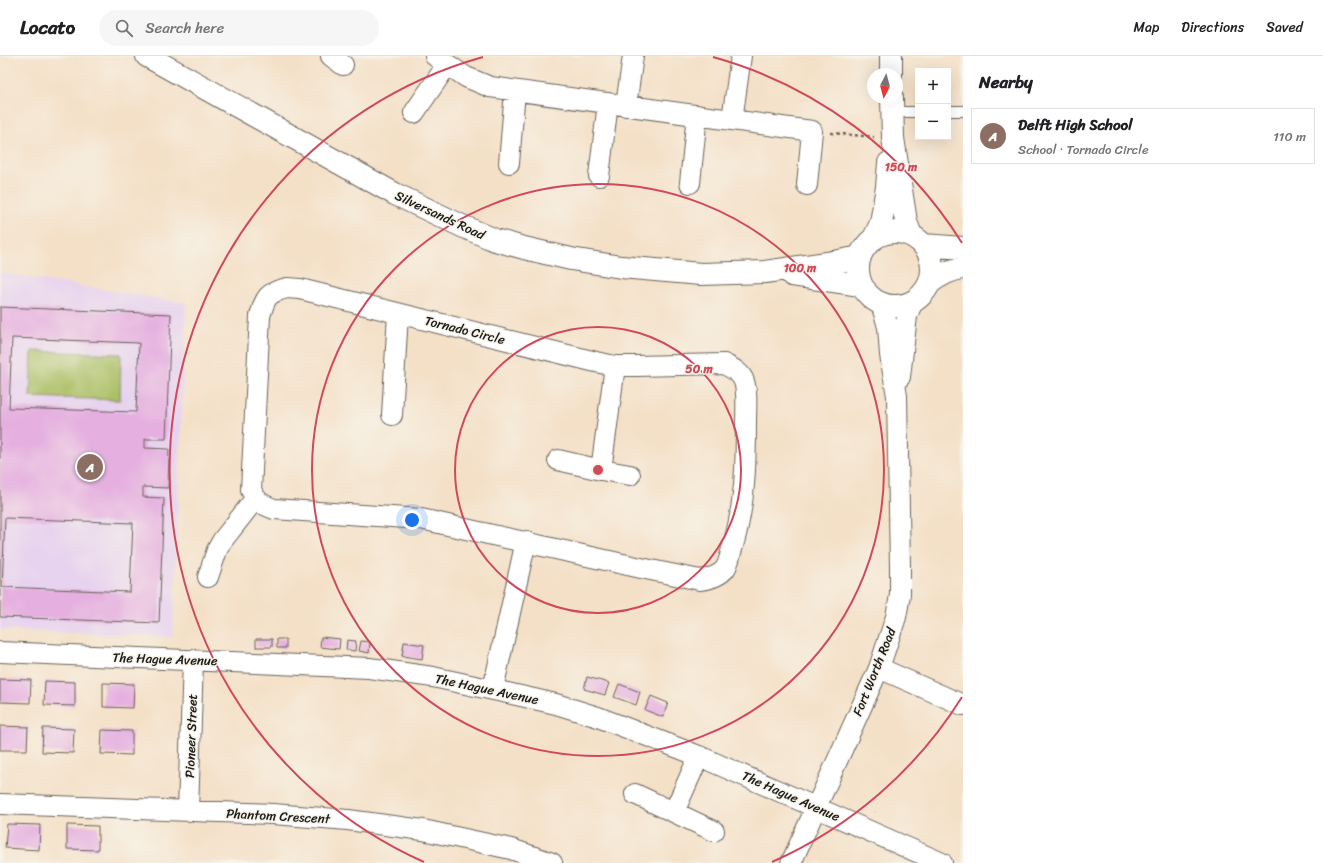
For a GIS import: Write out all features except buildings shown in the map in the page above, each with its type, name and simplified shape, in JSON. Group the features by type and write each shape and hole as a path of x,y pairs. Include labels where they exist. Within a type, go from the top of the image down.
{"street":[{"name":"Silversands Road","path":"147,56 389,191 495,240 556,256 622,268 701,274 765,272 860,257"},
{"path":"599,176 617,104 633,56"},
{"path":"732,120 741,56"},
{"path":"891,56 891,68"},
{"path":"414,113 441,60 466,77 490,87 812,131 807,185"},
{"path":"509,163 515,91"},
{"path":"874,238 881,223 886,194 887,138 892,105"},
{"path":"690,183 697,115"},
{"path":"887,138 906,222 930,257 932,270 930,283"},
{"path":"963,248 917,240 902,232 892,231 883,233 868,243 860,257 858,274 860,283 873,297 891,306 903,305 913,301 920,297 930,283 940,275 963,268"},
{"name":"Silversands Road","path":"765,272 859,285 873,297"},
{"name":"Tornado Circle","path":"287,288 300,289 398,314 615,366 724,364 735,370 743,380 746,398 746,468 743,501 736,535 725,569 718,575 709,579 700,580 421,519 274,509 262,504 256,499 251,490 260,316 264,303 272,292 287,288"},
{"name":"Fort Worth Road","path":"791,863 879,668 896,617 900,595 897,396 890,355 888,327 873,297"},
{"name":"Fort Worth Road","path":"897,396 904,352 904,333 907,316 913,301"},
{"path":"392,415 398,314"},
{"path":"601,470 615,366"},
{"path":"558,460 601,470 630,474"},
{"path":"208,577 217,550 222,541 256,499"},
{"path":"493,689 526,541"},
{"name":"The Hague Avenue","path":"0,652 369,668 433,676 493,689 556,704 598,717 699,756 942,863"},
{"name":"Pioneer Street","path":"188,811 193,660"},
{"path":"879,668 963,705"},
{"path":"674,812 699,756"},
{"path":"635,794 714,831"},
{"name":"Phantom Crescent","path":"0,804 273,814 348,820 416,829 511,849 552,863"}],"lane":[{"path":"892,105 915,111"},
{"path":"951,111 963,111"}],"path":[{"path":"812,131 887,138"}],"shaded area":[{"path":"0,273 186,303 173,637 0,630"}],"green space":[{"path":"32,351 121,354 120,400 30,397"}],"place":[{"name":"Delft High School","path":"90,467"}]}
